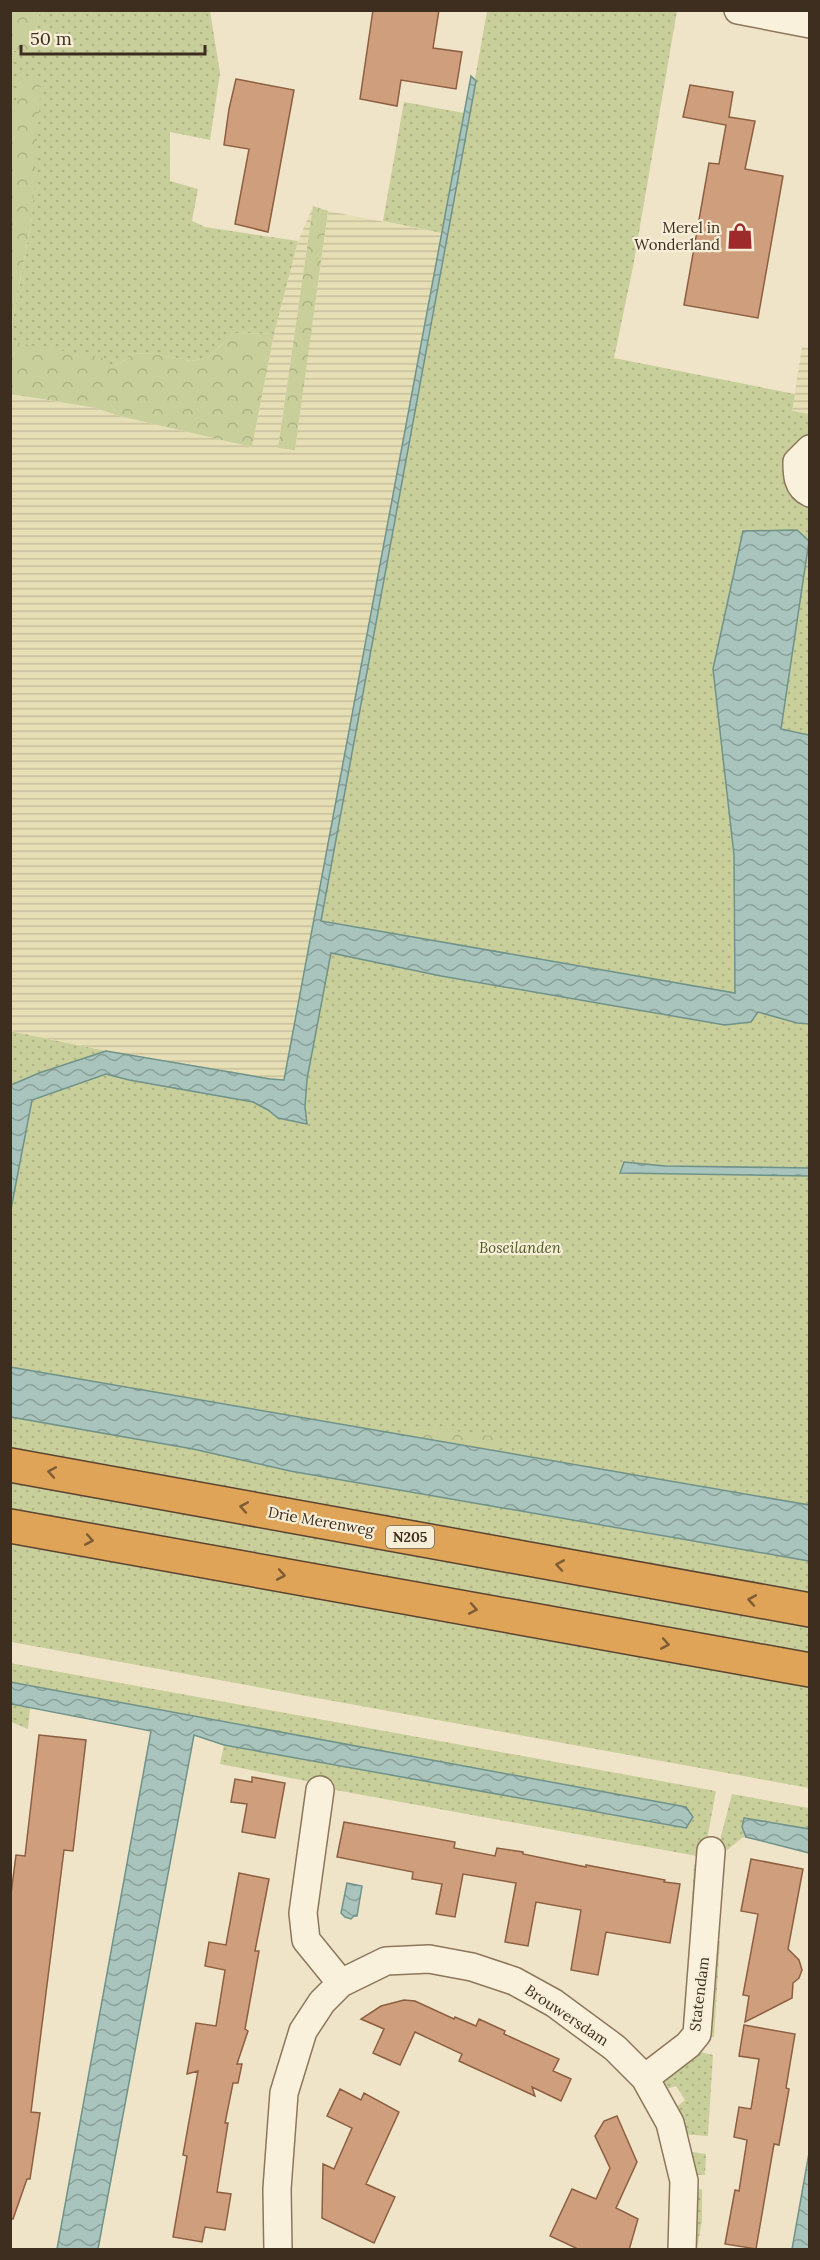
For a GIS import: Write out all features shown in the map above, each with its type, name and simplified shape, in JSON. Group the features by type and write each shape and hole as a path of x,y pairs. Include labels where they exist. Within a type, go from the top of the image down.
{"highway":[{"name":"Drie Merenweg","path":"10,1465 810,1610"},
{"path":"10,1526 810,1670"}],"street":[{"path":"738,10 810,24"},
{"path":"810,449 797,462 797,477 805,491 810,493"},
{"path":"320,1790 303,1913 306,1940 341,1983"},
{"name":"Statendam","path":"645,2078 688,2045 697,2034 711,1851"},
{"name":"Brouwersdam","path":"278,2250 277,2189 284,2093 303,2031 322,2002 341,1983 386,1961 429,1959 472,1967 514,1981 554,2003 615,2048 645,2078"},
{"path":"645,2078 670,2123 684,2181 682,2250"}],"shaded area":[{"path":"313,206 278,448 295,450 328,211 442,233 284,1080 106,1051 11,1031 10,394 96,408 119,416 252,447 274,334 298,241"},
{"path":"802,347 809,348 809,414 792,411"}],"green space":[{"path":"10,11 40,11 30,53 11,50"},
{"path":"40,11 210,11 220,73 210,140 170,132 170,181 198,189 192,221 205,227 298,241 274,334 233,333 209,357 191,361 155,354 135,353 116,366 13,342 11,329 32,218 20,80 11,135 10,50 30,53"},
{"name":"Boseilanden","path":"487,11 677,11 633,267 614,358 795,394 792,411 809,414 809,1595 11,1449 10,1031 106,1051 284,1080 423,345 428,345"},
{"path":"20,79 41,81 32,218 11,329 10,135"},
{"path":"404,102 464,113 442,233 383,221"},
{"path":"313,206 328,211 295,450 278,448"},
{"path":"233,333 274,334 252,447 119,416 96,408 11,394 11,338 13,342 102,358 105,362 116,366 135,353 155,354 191,361 209,357"},
{"path":"410,1425 498,1437 500,1451 403,1435"},
{"path":"10,1479 809,1621 809,1656 11,1511"},
{"path":"10,1544 809,1685 809,1788 11,1642"},
{"path":"10,1663 716,1791 705,1851 702,1857 330,1789 331,1780 319,1776 311,1782 220,1764 224,1745 685,1828 693,1817 686,1807 11,1682"},
{"path":"11,1704 30,1708 28,1729 11,1722"},
{"path":"732,1794 809,1808 809,1829 744,1819 742,1827 746,1837 726,1851 723,1878 716,1877 721,1836"},
{"path":"694,1864 700,1867 696,1951 689,1951"},
{"path":"713,1941 720,1941 714,2037 705,2038"},
{"path":"693,2050 713,2055 708,2136 681,2134 671,2108 685,2100 676,2086 663,2090 658,2079"},
{"path":"686,2151 706,2154 705,2175 690,2175"},
{"path":"702,2189 702,2221 697,2249 687,2250 693,2190"}],"water":[{"path":"471,76 476,81 321,921 735,993 734,855 713,669 743,531 797,530 809,541 781,729 809,735 809,1024 758,1012 751,1022 725,1025 441,976 331,953 307,1079 305,1107 307,1124 278,1118 253,1102 106,1074 32,1100 11,1209 11,1085 39,1073 106,1051 284,1080"},
{"path":"624,1162 665,1166 809,1168 809,1176 620,1173"},
{"path":"10,1367 809,1505 809,1561 290,1471 193,1449 11,1417"},
{"path":"10,1682 686,1807 693,1817 686,1828 224,1745 194,1735 98,2249 57,2249 151,1731 11,1704"},
{"path":"744,1818 809,1829 809,1853 746,1837 742,1827"},
{"path":"347,1883 362,1886 357,1916 351,1919 341,1913"},
{"path":"809,2153 809,2249 792,2249"}],"building":[{"path":"373,10 439,10 433,48 462,52 456,89 401,80 397,106 360,99"},
{"path":"236,79 294,90 268,232 235,224 249,149 224,145"},
{"path":"690,85 733,92 729,117 755,121 745,169 783,176 758,318 684,305 709,163 719,164 726,125 683,117"},
{"path":"39,1735 86,1740 73,1851 64,1850 31,2112 40,2113 30,2179 27,2179 13,2219 10,2218 10,1902 16,1855 25,1856"},
{"path":"252,1777 285,1783 275,1838 242,1832 247,1804 231,1802 235,1779 252,1782"},
{"path":"344,1822 455,1842 454,1848 495,1856 497,1848 680,1884 670,1943 606,1932 598,1975 571,1970 581,1910 536,1902 528,1946 505,1942 516,1883 463,1874 455,1917 436,1914 442,1884 412,1879 413,1872 337,1857"},
{"path":"751,1859 803,1869 788,1949 799,1960 802,1970 799,1978 793,1983 792,1998 745,2022 749,1996 743,1995 758,1914 741,1911"},
{"path":"239,1873 269,1879 255,1951 259,1951 245,2029 248,2031 237,2064 242,2064 238,2083 233,2083 225,2123 228,2123 217,2192 231,2194 225,2230 205,2227 202,2242 173,2237 187,2156 183,2155 198,2071 187,2074 196,2023 216,2026 225,1970 205,1966 209,1942 226,1945"},
{"path":"404,2000 415,2001 454,2019 455,2017 476,2026 479,2019 505,2031 504,2034 559,2059 553,2071 571,2079 561,2101 532,2087 535,2096 459,2061 462,2054 415,2032 400,2065 373,2053 384,2029 361,2019 381,2006"},
{"path":"744,2025 795,2034 786,2088 789,2089 779,2145 774,2144 756,2249 725,2244 735,2190 739,2191 747,2140 734,2137 739,2107 751,2109 759,2059 739,2056"},
{"path":"340,2089 361,2100 364,2093 399,2112 366,2184 395,2197 374,2243 322,2218 323,2164 334,2169 352,2128 327,2116"},
{"path":"617,2116 637,2162 616,2208 638,2219 629,2250 580,2250 550,2236 572,2189 596,2199 610,2168 595,2136 604,2121"}],"place":[{"name":"Merel in Wonderland","path":"740,236"}]}
